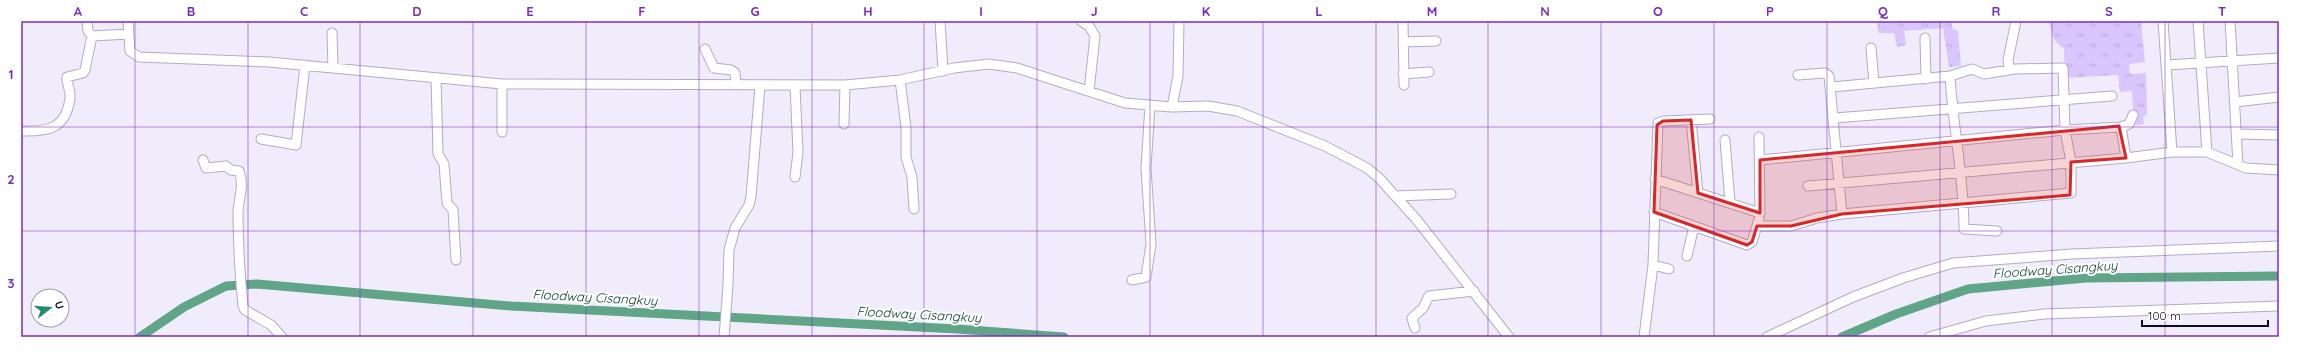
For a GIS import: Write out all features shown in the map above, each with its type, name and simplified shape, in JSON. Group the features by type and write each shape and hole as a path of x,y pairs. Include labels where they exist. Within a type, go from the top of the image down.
{"street":[{"path":"87,21 88,31 92,36"},
{"path":"128,21 130,50 139,57 227,60 305,65 502,84 845,85 900,80 989,64 1006,66 1125,103 1172,107 1208,106 1251,115 1325,146 1360,164 1379,178 1474,291 1509,337"},
{"path":"940,21 944,71"},
{"path":"1172,107 1178,76 1179,21"},
{"path":"1403,21 1404,85"},
{"path":"2009,70 2008,60 2016,21"},
{"path":"2163,21 2172,152"},
{"path":"2198,21 2207,152"},
{"path":"2230,21 2238,165"},
{"path":"1086,23 1095,36 1089,91"},
{"path":"332,33 333,68"},
{"path":"92,36 129,34"},
{"path":"21,131 52,128 64,117 70,98 67,76 83,73 85,70 92,36"},
{"path":"1925,38 1926,79"},
{"path":"1403,42 1436,41"},
{"path":"1871,48 1874,84"},
{"path":"705,50 714,68 731,70 735,73 736,84"},
{"path":"2167,65 2279,58"},
{"path":"261,139 296,144 305,65"},
{"path":"1758,226 1791,226 1817,218 1842,214 1964,202 2070,195 2071,162 2065,130 2063,68 2009,70 1984,74 1972,69 1950,76 1832,88"},
{"path":"1403,74 1429,72"},
{"path":"1798,75 1828,74 1832,88 1842,214"},
{"path":"1950,76 1952,108 1962,172 1965,230 1997,231"},
{"path":"436,78 438,154 444,164 446,203 453,210 456,260"},
{"path":"900,80 906,127 906,157 912,177 914,209"},
{"path":"502,84 502,132"},
{"path":"724,337 729,250 735,228 749,205 751,197 760,85"},
{"path":"844,124 845,85"},
{"path":"795,86 798,152 795,177"},
{"path":"1835,118 2112,96"},
{"path":"2235,102 2279,97"},
{"path":"1132,280 1146,278 1152,244 1146,168 1150,105"},
{"path":"1760,160 2065,130 2121,127 2129,124 2133,115"},
{"path":"1644,337 1653,265 1658,123 1663,120 1710,119"},
{"path":"1691,120 1698,193"},
{"path":"2121,127 2126,158"},
{"path":"2237,134 2279,135"},
{"path":"1654,212 1747,245 1752,242 1758,226 1760,212 1759,136"},
{"path":"1725,140 1730,202"},
{"path":"1808,186 2126,158 2172,152 2207,152 2238,165 2279,170"},
{"path":"203,160 206,168 226,166 240,174 242,192 238,214 238,271 245,310 271,325 282,337"},
{"path":"1655,179 1760,212"},
{"path":"1395,196 1451,194"},
{"path":"1687,256 1694,226"},
{"path":"1767,337 1853,298 1903,278 1953,263 2072,254 2279,246"},
{"path":"1653,265 1669,269"},
{"path":"1415,328 1412,318 1423,308 1429,296 1474,291"},
{"path":"1929,337 1986,321 2044,314 2279,306"}],"highlighted area":[{"path":"1691,120 1698,193 1760,213 1760,160 2119,126 2126,158 2071,162 2070,195 1842,214 1791,226 1757,226 1752,242 1747,245 1654,212 1657,125 1663,121"}],"green space":[{"path":"1877,21 1951,21 1953,29 1958,31 1961,66 1949,67 1943,28 1904,31 1906,45 1897,47 1894,33 1878,33"},
{"path":"2049,21 2141,21 2145,62 2129,64 2130,74 2146,73 2147,115 2143,116 2144,124 2134,125 2132,91 2120,92 2118,75 2065,78 2064,48 2055,40"}],"waterway":[{"name":"Floodway Cisangkuy","path":"1842,337 1896,314 1968,289 2086,278 2279,276"},
{"name":"Floodway Cisangkuy","path":"140,337 184,307 226,286 257,284 511,306 957,329 1064,337"}]}
